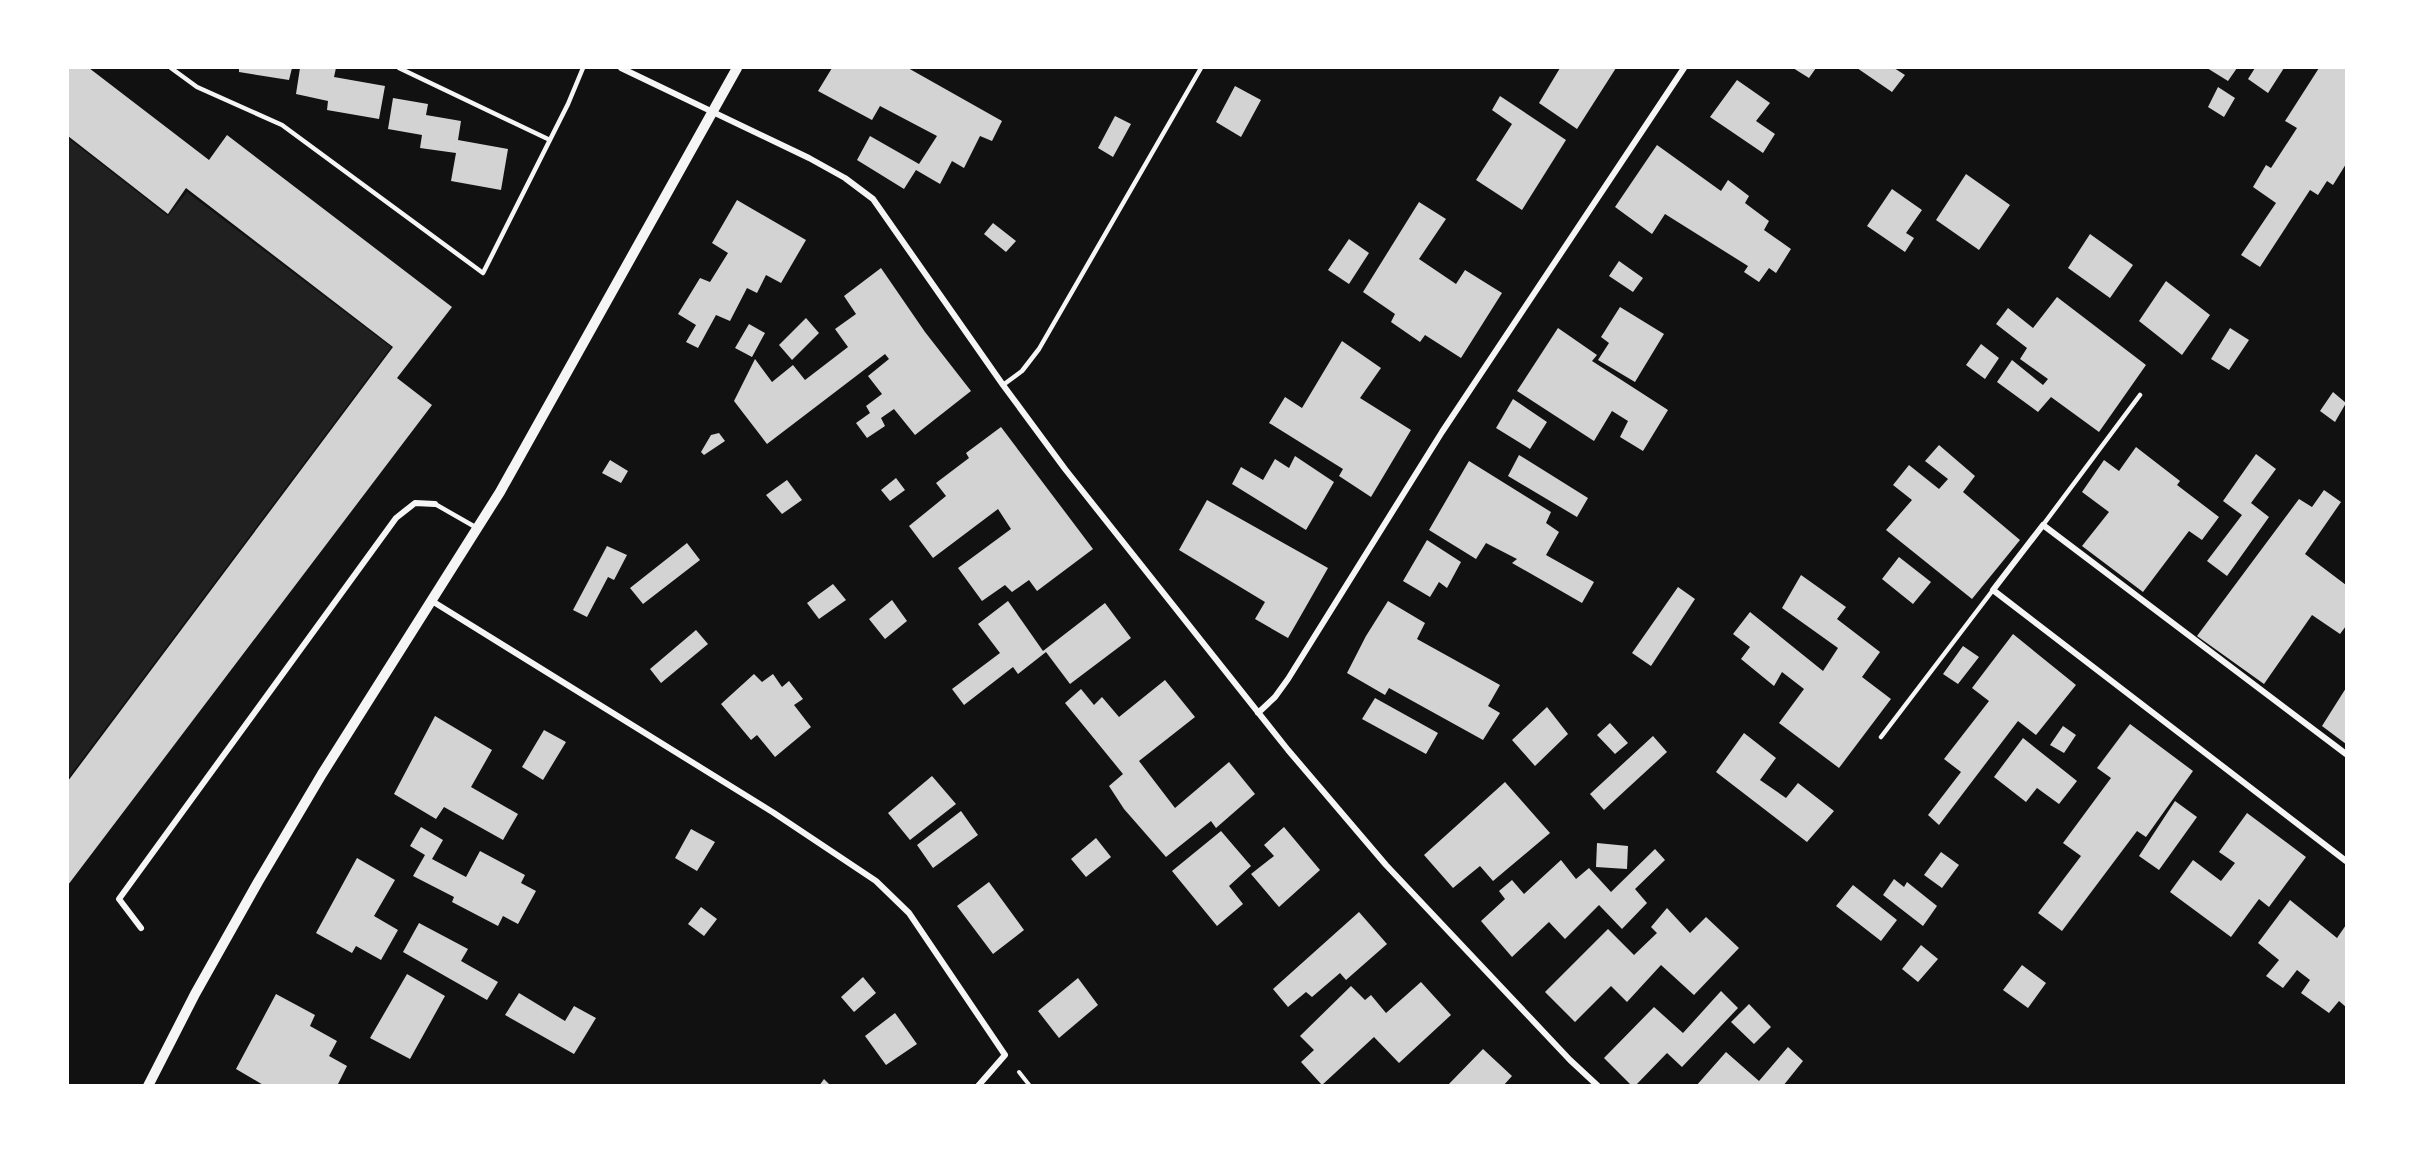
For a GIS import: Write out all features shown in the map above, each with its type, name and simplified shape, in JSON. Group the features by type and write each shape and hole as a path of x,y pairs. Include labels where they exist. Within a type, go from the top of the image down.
{"street":[{"path":"621,68 809,158 845,178 873,199 1003,386 1065,469 1258,713 1386,865 1598,1086"},
{"path":"148,1086 195,994 258,882 500,492 737,68"},
{"path":"1258,713 1275,697 1288,679 1442,432 1684,68"},
{"path":"141,928 119,899 396,518 416,503 435,504"},
{"path":"2346,754 2043,525 1993,590 2346,861"},
{"path":"432,601 774,813 876,881 909,913 1005,1055 978,1086"}],"lane":[{"path":"171,68 197,87 282,125 483,273 550,140 583,68"},
{"path":"399,68 550,140"},
{"path":"1003,386 1022,371 1039,349 1201,68"},
{"path":"2043,525 2140,395"},
{"path":"435,504 477,528"},
{"path":"1881,737 1993,590"}],"shaded area":[{"path":"68,138 168,216 187,192 391,347 68,778"}],"building":[{"path":"68,68 89,68 209,160 227,135 452,307 397,378 432,405 68,885 68,781 393,347 186,188 168,214 68,136"},
{"path":"239,68 292,68 289,80 239,72"},
{"path":"300,68 336,68 334,77 385,86 379,119 327,110 328,101 296,94"},
{"path":"832,68 908,68 1002,121 992,141 980,136 964,168 952,161 940,184 916,170 904,189 857,160 870,136 919,164 937,136 880,106 872,120 818,91"},
{"path":"1560,68 1616,68 1577,129 1539,103"},
{"path":"1793,68 1816,68 1809,78"},
{"path":"1857,68 1894,68 1905,75 1892,92"},
{"path":"2207,68 2237,68 2228,81"},
{"path":"2255,68 2284,68 2268,93 2248,79"},
{"path":"2319,68 2346,68 2346,164 2333,185 2327,181 2318,195 2310,190 2260,267 2241,255 2276,203 2253,187 2266,165 2271,168 2297,128 2285,121"},
{"path":"1737,80 1770,103 1756,121 1775,134 1763,153 1710,117"},
{"path":"1235,86 1261,100 1241,137 1216,122"},
{"path":"2218,87 2235,98 2224,117 2208,107"},
{"path":"1500,96 1566,140 1522,210 1476,180 1512,124 1492,110"},
{"path":"393,98 428,104 426,115 461,121 458,140 508,149 501,190 451,181 456,153 420,148 422,135 388,129"},
{"path":"1115,116 1131,124 1113,157 1098,148"},
{"path":"1657,145 1721,191 1728,180 1749,196 1745,203 1769,221 1764,230 1791,249 1776,273 1769,268 1759,282 1744,272 1748,266 1665,214 1652,234 1615,207"},
{"path":"1966,174 2010,205 1979,250 1936,220"},
{"path":"1892,189 1922,210 1906,233 1914,238 1905,252 1867,226"},
{"path":"737,200 806,240 781,283 766,275 757,293 747,288 730,321 716,315 698,348 686,342 696,325 678,314 700,278 710,282 728,253 712,243"},
{"path":"1419,202 1446,219 1419,259 1456,284 1465,270 1502,293 1461,358 1425,335 1420,342 1391,322 1395,314 1363,292"},
{"path":"993,223 1016,241 1006,252 984,234"},
{"path":"2090,234 2133,265 2110,298 2068,268"},
{"path":"1349,239 1369,253 1349,284 1328,270"},
{"path":"1619,261 1643,278 1633,292 1609,276"},
{"path":"881,268 925,332 971,391 915,435 894,409 881,418 885,426 867,438 856,423 870,413 866,406 882,394 868,376 889,359 885,354 767,444 734,401 755,359 772,382 793,365 805,380 848,347 835,329 856,314 844,296"},
{"path":"2166,281 2210,315 2182,355 2139,321"},
{"path":"2057,297 2146,365 2099,432 2051,397 2038,412 1997,382 2012,360 2043,385 2048,379 2020,359 2027,348 1996,324 2008,308 2033,328"},
{"path":"1620,307 1664,334 1635,382 1598,360 1609,343 1601,337"},
{"path":"806,318 819,333 792,360 779,345"},
{"path":"749,324 765,333 752,357 735,348"},
{"path":"1558,328 1597,355 1592,361 1668,410 1643,451 1620,437 1628,421 1612,411 1594,441 1517,391"},
{"path":"2230,328 2249,340 2229,370 2211,359"},
{"path":"1342,341 1381,368 1360,398 1411,430 1371,497 1339,476 1343,469 1269,423 1285,397 1302,408"},
{"path":"1981,344 1999,358 1985,379 1966,365"},
{"path":"2333,392 2346,403 2335,422 2320,411"},
{"path":"1513,399 1547,422 1530,449 1496,428"},
{"path":"1001,427 1093,549 1037,591 1029,580 1012,592 1005,585 982,601 958,568 1011,529 998,509 933,558 909,526 946,496 936,483 969,458 966,453"},
{"path":"719,433 725,441 704,455 701,452 711,435"},
{"path":"1939,445 1975,476 1963,492 2020,540 1972,599 1886,530 1912,500 1893,485 1909,465 1939,489 1948,479 1925,461"},
{"path":"2136,447 2180,481 2177,485 2219,517 2202,540 2189,531 2143,592 2082,546 2109,512 2082,492 2104,460 2119,471"},
{"path":"2256,454 2276,469 2251,503 2269,517 2227,576 2207,561 2242,515 2223,501"},
{"path":"1519,455 1588,498 1577,517 1508,476"},
{"path":"1295,456 1334,482 1306,530 1232,484 1241,467 1263,480 1275,459 1289,468"},
{"path":"610,460 628,471 621,483 602,473"},
{"path":"1469,461 1551,512 1546,523 1559,532 1546,555 1594,582 1582,603 1512,563 1517,559 1486,543 1476,559 1429,530"},
{"path":"896,478 905,490 890,501 881,490"},
{"path":"787,480 802,500 782,514 766,495"},
{"path":"2324,490 2341,502 2305,554 2346,585 2346,626 2340,634 2312,615 2264,684 2197,636 2299,499 2312,507"},
{"path":"1207,500 1328,568 1288,638 1255,619 1265,602 1179,550"},
{"path":"1427,540 1461,562 1447,588 1439,582 1430,597 1403,581"},
{"path":"687,543 700,560 643,604 630,588"},
{"path":"607,546 627,555 614,580 608,577 587,617 573,610"},
{"path":"1899,557 1931,582 1913,604 1882,579"},
{"path":"1801,575 1846,607 1837,619 1880,652 1862,677 1891,699 1839,768 1779,723 1804,689 1782,672 1774,686 1741,659 1750,647 1733,634 1750,612 1823,671 1838,648 1782,608"},
{"path":"833,584 846,600 819,619 807,603"},
{"path":"1678,587 1695,599 1651,666 1632,653"},
{"path":"892,600 907,621 885,639 869,619"},
{"path":"1008,601 1043,651 1105,603 1131,638 1070,684 1046,652 1018,674 1013,667 964,705 952,689 1000,653 978,624"},
{"path":"1388,601 1425,623 1417,639 1500,685 1488,706 1500,713 1483,740 1389,688 1385,695 1347,673"},
{"path":"696,630 708,644 661,683 650,669"},
{"path":"2013,634 2076,685 2036,735 2018,721 1939,825 1928,815 1961,772 1944,759 1989,701 1972,688"},
{"path":"1963,646 1979,657 1958,684 1943,674"},
{"path":"754,674 762,682 773,674 782,687 789,681 803,699 794,705 811,727 775,757 757,735 751,740 721,704"},
{"path":"1165,680 1195,717 1139,761 1175,808 1229,762 1255,794 1216,828 1211,821 1166,857 1124,809 1109,786 1123,774 1065,703 1081,689 1094,705 1102,697 1119,717"},
{"path":"2346,688 2346,744 2322,726"},
{"path":"1375,698 1438,733 1426,754 1362,719"},
{"path":"1547,707 1568,734 1535,766 1512,740"},
{"path":"435,716 492,750 471,787 518,814 503,840 444,807 436,819 394,794"},
{"path":"1610,723 1628,743 1615,754 1597,735"},
{"path":"2130,724 2193,771 2146,837 2137,831 2062,931 2038,913 2081,856 2063,843 2111,778 2097,768"},
{"path":"2063,726 2076,735 2064,753 2050,745"},
{"path":"544,730 566,742 543,780 522,767"},
{"path":"1744,733 1776,758 1760,780 1786,798 1798,783 1834,811 1807,842 1716,772"},
{"path":"1653,736 1667,752 1604,810 1590,794"},
{"path":"2023,738 2077,781 2059,804 2037,788 2026,802 1994,777"},
{"path":"932,776 956,804 910,840 888,813"},
{"path":"1505,782 1550,833 1493,881 1480,866 1453,888 1424,855"},
{"path":"2175,801 2197,817 2159,870 2139,856"},
{"path":"961,811 978,835 933,868 917,845"},
{"path":"2247,813 2306,857 2269,907 2259,899 2231,937 2170,892 2193,860 2221,881 2235,863 2219,852"},
{"path":"421,827 443,840 432,859 466,877 480,851 525,875 521,883 536,891 518,924 503,916 498,926 452,902 454,897 413,876 425,855 410,846"},
{"path":"1284,827 1320,870 1279,907 1251,874 1274,856 1264,845"},
{"path":"691,829 715,842 697,871 675,858"},
{"path":"1221,831 1251,866 1229,886 1243,904 1217,926 1172,871"},
{"path":"1096,838 1111,857 1086,877 1071,859"},
{"path":"1597,843 1628,846 1627,869 1596,867"},
{"path":"1655,849 1665,860 1635,889 1647,903 1622,929 1599,905 1565,939 1549,922 1512,957 1481,921 1505,899 1499,891 1512,880 1524,894 1561,860 1576,879 1589,868 1611,892"},
{"path":"1941,852 1959,865 1942,888 1924,875"},
{"path":"357,858 395,880 374,916 398,930 381,960 356,946 352,953 316,933"},
{"path":"1894,879 1904,887 1907,882 1937,906 1923,926 1883,895"},
{"path":"989,882 1024,930 993,954 957,906"},
{"path":"1853,885 1897,920 1881,941 1836,906"},
{"path":"2290,900 2337,938 2346,925 2346,1007 2339,1001 2329,1013 2301,993 2310,980 2297,970 2283,988 2266,976 2279,960 2258,943"},
{"path":"701,907 717,919 704,936 688,924"},
{"path":"1667,908 1690,933 1706,917 1739,948 1694,995 1661,965 1627,1002 1611,986 1575,1022 1545,992 1608,929 1634,955 1657,933 1651,927"},
{"path":"1359,912 1387,944 1346,980 1340,973 1312,997 1306,992 1288,1007 1273,989"},
{"path":"419,923 468,949 461,961 498,982 487,1000 403,952"},
{"path":"1921,945 1938,959 1918,982 1902,969"},
{"path":"2022,965 2046,983 2028,1008 2003,990"},
{"path":"407,974 445,996 410,1059 370,1038"},
{"path":"863,977 876,993 854,1012 841,997"},
{"path":"1078,978 1098,1005 1059,1038 1038,1011"},
{"path":"1421,982 1451,1015 1399,1063 1374,1037 1322,1085 1301,1062 1314,1050 1300,1036 1351,986 1365,1000 1371,995 1386,1013"},
{"path":"1721,991 1738,1008 1682,1067 1667,1053 1635,1086 1632,1086 1604,1058 1654,1007 1683,1033"},
{"path":"519,993 565,1021 574,1006 596,1018 574,1054 505,1015"},
{"path":"276,994 315,1015 310,1026 337,1041 329,1056 347,1066 337,1086 265,1086 236,1069"},
{"path":"1749,1004 1771,1027 1754,1044 1731,1022"},
{"path":"895,1013 917,1044 886,1065 865,1036"},
{"path":"1788,1047 1803,1061 1783,1086 1696,1086 1726,1052 1759,1081"},
{"path":"1483,1049 1512,1076 1503,1086 1447,1086"},
{"path":"824,1079 831,1086 819,1086"}]}
